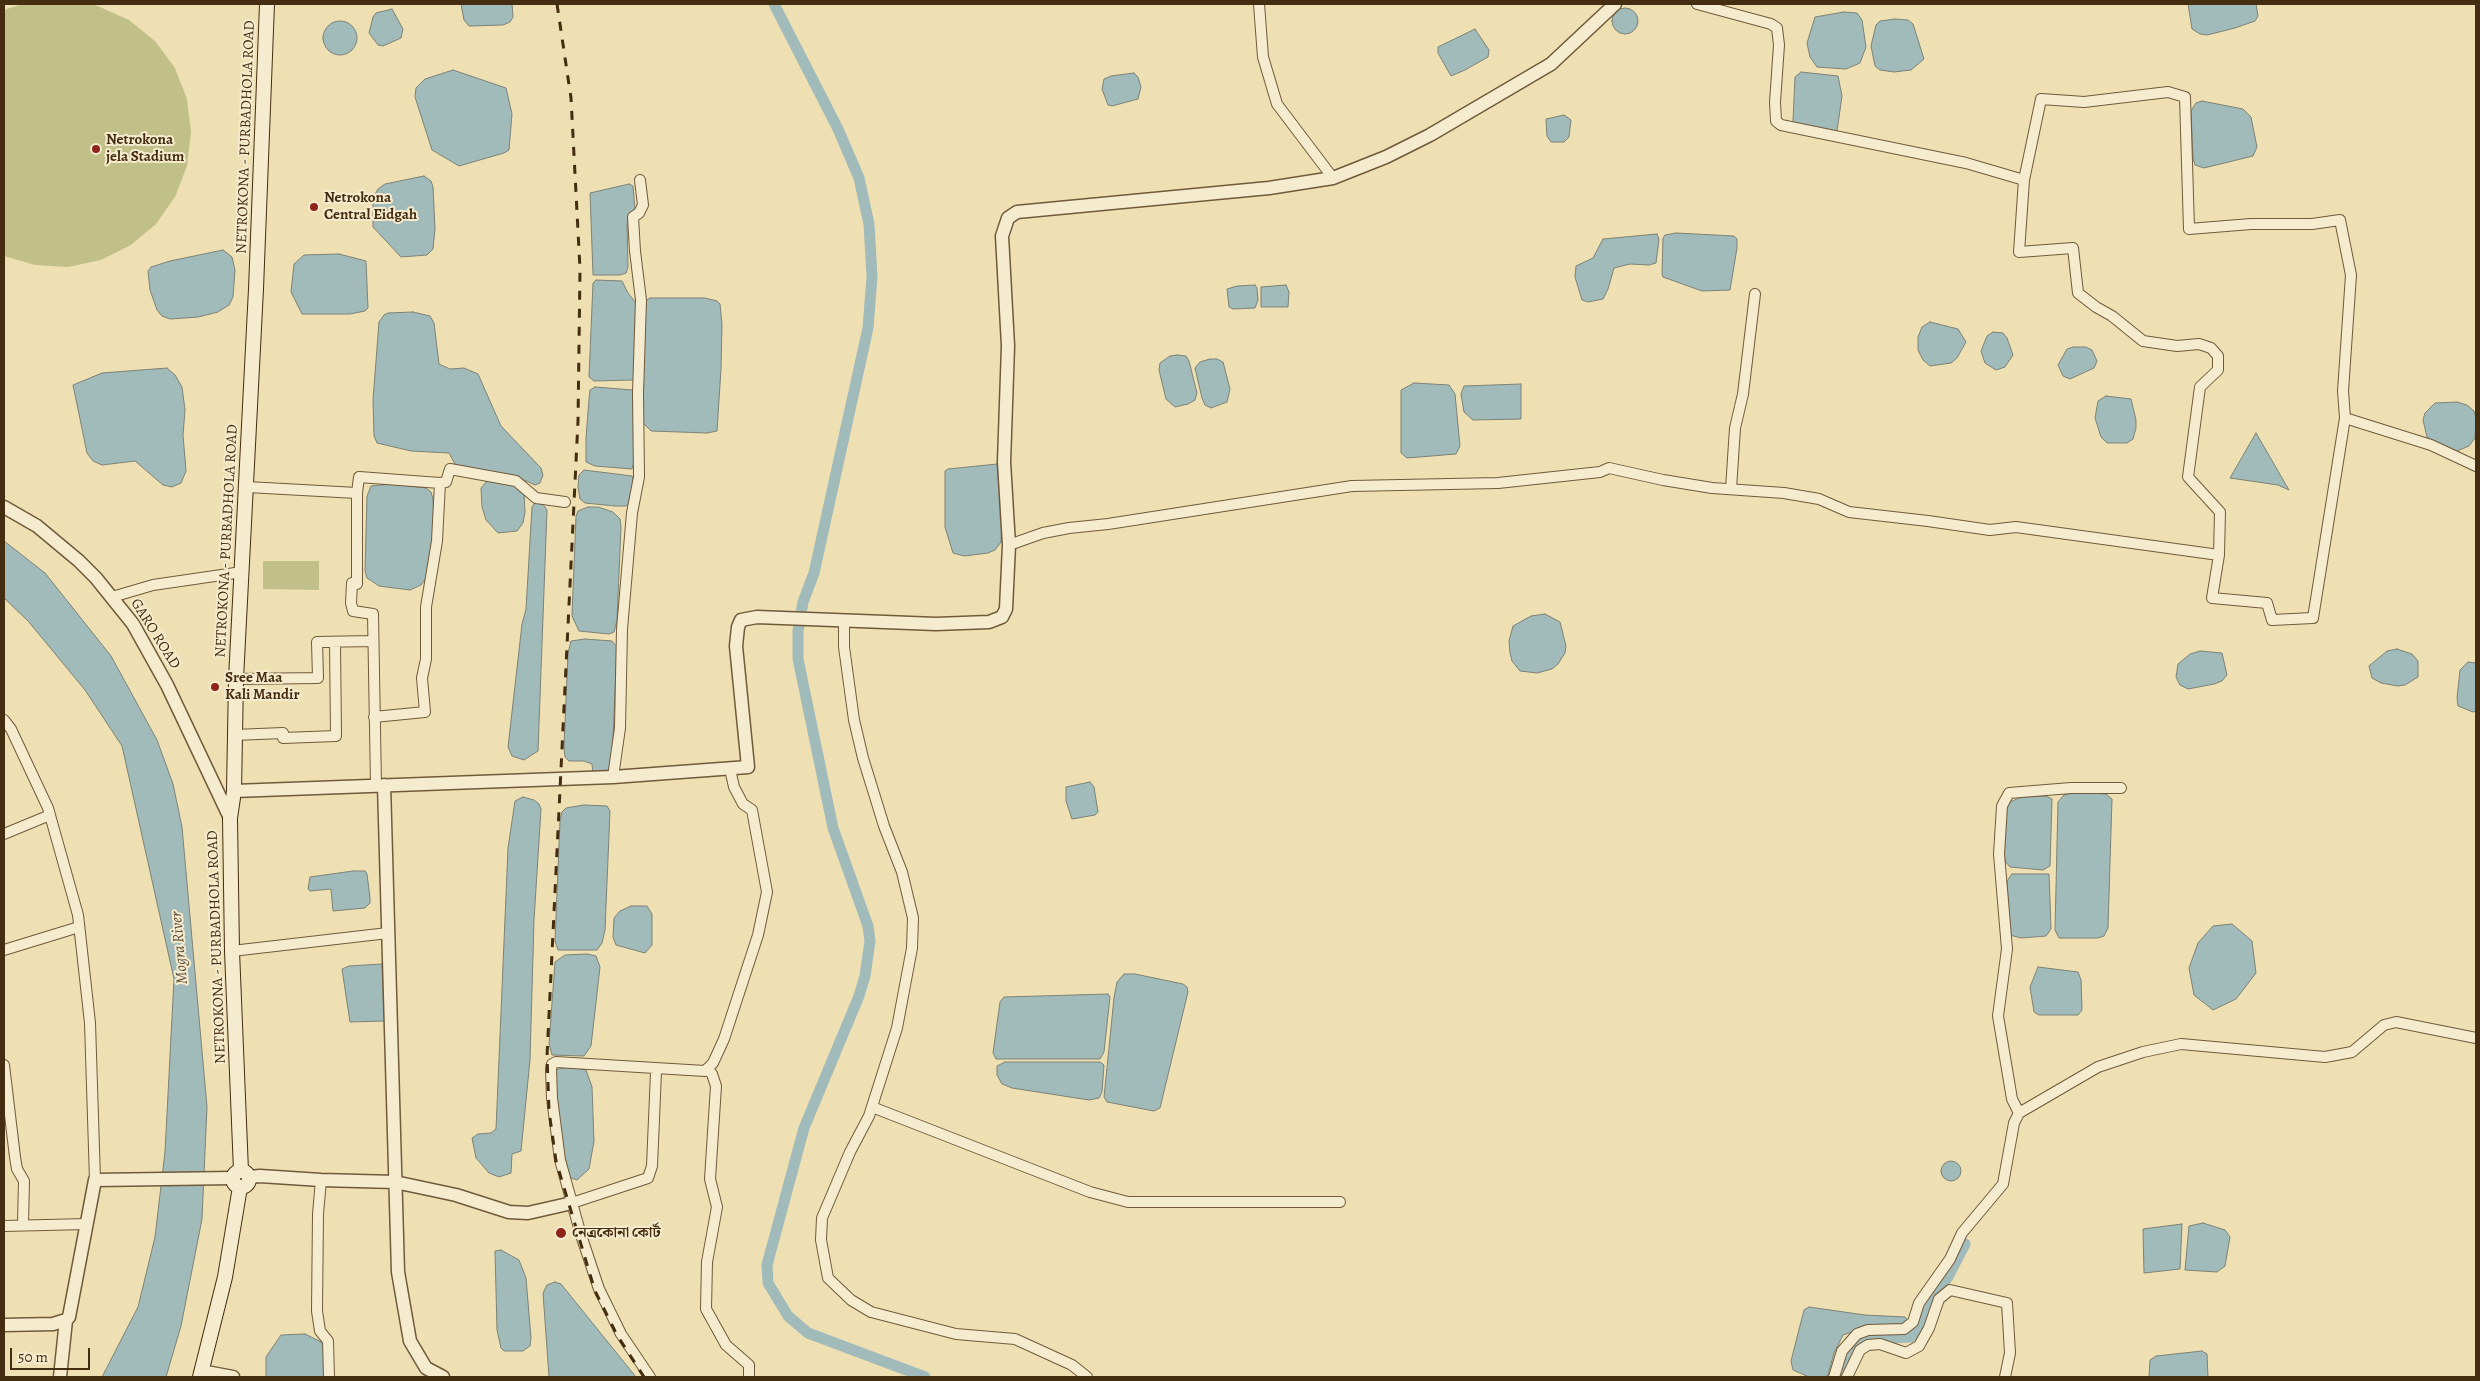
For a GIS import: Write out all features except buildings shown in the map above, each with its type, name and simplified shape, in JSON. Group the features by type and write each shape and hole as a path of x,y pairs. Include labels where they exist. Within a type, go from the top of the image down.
{"main road":[{"name":"NETROKONA - PURBADHOLA ROAD","path":"200,1374 225,1277 238,1178 230,818 234,791 236,679 247,487 266,4"}],"street":[{"path":"1259,4 1263,57 1277,104 1333,178"},
{"path":"234,791 613,777 748,767 736,646 738,626 741,620 757,617 936,624 996,620 1002,617 1008,602 1010,545 1004,462 1008,346 1002,236 1008,218 1017,212 1269,188 1333,178 1386,157 1430,135 1551,64 1615,4"},
{"path":"1697,4 1771,24 1777,28 1779,45 1774,102 1776,121 1781,125 1966,163 2024,180"},
{"path":"2168,92 2185,97 2189,229 2251,224 2312,224 2340,220 2351,275 2343,391 2345,418 2313,618 2272,620 2267,603 2212,598 2219,555 2220,512 2188,477 2200,388 2218,370 2218,356 2211,348 2199,344 2178,346 2143,341 2112,316 2096,307 2078,293 2073,248 2019,252 2024,180 2041,99 2084,102 2168,92"},
{"path":"613,777 620,718 622,629 632,513 639,477 638,393 641,300 634,251 633,217 640,213 643,204 640,180"},
{"path":"1731,489 1735,428 1743,394 1755,294"},
{"path":"2345,418 2431,445 2476,466"},
{"path":"1010,545 1043,533 1069,528 1108,524 1352,486 1498,483 1600,472 1609,468 1663,480 1731,489 1784,493 1819,499 1849,512 1990,530 2007,526 2016,527 2219,555"},
{"path":"443,1377 432,1372 420,1362 410,1341 406,1327 398,1272 388,933 380,785 374,717 373,614 353,611 351,603 352,583 357,584 359,477 440,483 446,482 450,469 516,482 536,498 565,502"},
{"path":"374,717 425,712 422,678 426,659 426,607 437,541 440,483"},
{"path":"247,487 358,493"},
{"name":"GARO ROAD","path":"4,507 32,523 59,543 96,578 112,597 148,649 230,818"},
{"path":"112,597 153,585 242,572"},
{"path":"839,620 863,758 884,826 902,872 913,918 909,968 897,1028 872,1107 850,1152 822,1218 821,1240 828,1278 851,1300 871,1312 956,1334 1015,1339 1072,1365 1087,1377"},
{"path":"236,679 318,678 317,642 372,641"},
{"path":"234,735 283,733 283,738 336,736 335,642"},
{"path":"4,720 11,729 50,814 79,927 90,1023 95,1180 72,1311 66,1320 60,1377"},
{"path":"708,1070 724,1039 758,935 767,892 752,810 743,804 734,787 730,769"},
{"path":"2019,1113 2012,1100 1998,1016 2007,950 1999,854 2002,806 2009,793 2071,788 2121,788"},
{"path":"4,834 50,814"},
{"path":"4,950 79,927"},
{"path":"232,951 388,933"},
{"path":"1834,1377 1842,1351 1858,1334 1868,1330 1904,1329 1913,1322 1920,1303 1950,1259 1962,1234 2003,1184 2014,1124 2019,1113 2098,1067 2143,1052 2181,1044 2325,1057 2352,1052 2384,1025 2396,1022 2476,1038"},
{"path":"650,1377 621,1334 599,1289 572,1203 556,1136 552,1098 552,1064 556,1062 708,1070"},
{"path":"4,1065 17,1169 24,1181 23,1224"},
{"path":"708,1070 714,1078 716,1086 710,1179 717,1207 707,1262 706,1309 726,1345 749,1365 749,1377"},
{"path":"95,1180 260,1176 395,1182 456,1195 509,1212 528,1213 572,1203 648,1178 652,1166 656,1072"},
{"path":"872,1107 1090,1192 1128,1202 1340,1202"},
{"path":"322,1180 318,1214 317,1311 320,1331 328,1341 329,1377"},
{"path":"4,1226 23,1224 87,1224"},
{"path":"1847,1377 1860,1350 1868,1345 1880,1344 1906,1354 1919,1346 1929,1328 1939,1299 1950,1290 2007,1303 2010,1353 2005,1377"},
{"path":"4,1325 53,1324 66,1320"},
{"path":"200,1374 233,1377"}],"green space":[{"name":"Netrokona jela Stadium","path":"22,4 93,4 129,20 155,41 175,68 187,99 191,132 187,166 175,197 156,224 131,245 101,260 68,267 35,265 4,256 4,10"},
{"path":"263,561 319,561 319,590 263,589"}],"water":[{"path":"461,4 512,4 513,17 510,22 503,25 469,26 464,20"},
{"path":"2188,4 2256,4 2258,16 2255,21 2235,28 2207,35 2200,34 2192,29"},
{"path":"1625,8 1634,12 1638,21 1634,30 1625,34 1616,30 1612,21 1616,12"},
{"path":"392,9 403,29 401,38 383,46 378,45 369,33 373,17 376,13"},
{"path":"1844,12 1857,13 1862,20 1866,47 1860,63 1846,69 1817,67 1810,57 1807,43 1815,17"},
{"path":"1908,20 1913,24 1924,59 1911,70 1894,72 1880,70 1875,66 1871,46 1876,25 1880,21"},
{"path":"340,21 347,22 352,26 356,31 356,45 352,50 347,54 340,55 333,54 328,50 324,45 323,38 324,31 328,26 333,22"},
{"path":"1475,29 1489,50 1488,57 1451,76 1438,53 1438,47"},
{"path":"453,70 506,88 512,114 509,150 459,166 432,150 415,97 416,88 425,79"},
{"path":"1801,72 1838,76 1842,96 1837,131 1795,124 1793,121 1795,77"},
{"path":"1134,73 1138,77 1141,87 1138,99 1112,106 1108,105 1102,89 1104,79 1111,76"},
{"path":"2202,101 2243,109 2251,117 2257,147 2253,156 2204,168 2195,165 2191,111 2196,103"},
{"path":"1564,115 1571,120 1569,137 1564,142 1551,142 1547,136 1546,119"},
{"path":"424,176 431,181 433,187 435,229 433,249 427,255 401,257 373,227 373,198 378,189 385,184"},
{"path":"629,184 633,186 635,209 627,224 628,267 626,273 620,275 593,275 590,193"},
{"path":"1676,233 1734,236 1737,239 1730,290 1702,291 1663,277 1663,238 1665,235"},
{"path":"1657,234 1659,239 1656,263 1649,265 1630,264 1614,268 1603,299 1588,302 1582,300 1575,277 1576,266 1593,258 1603,239"},
{"path":"223,250 232,257 235,270 233,297 229,305 218,312 198,317 170,319 162,316 157,310 150,290 148,271 151,267"},
{"path":"339,254 366,261 368,308 365,311 350,314 302,314 291,292 294,264 304,255"},
{"path":"596,280 622,281 636,303 634,380 594,381 589,377 593,283"},
{"path":"1255,285 1258,300 1255,308 1233,309 1229,307 1227,289 1237,286"},
{"path":"1286,285 1289,292 1288,307 1261,307 1261,287"},
{"path":"650,298 705,298 717,301 720,304 722,324 721,369 717,431 707,433 651,431 641,421 645,301"},
{"path":"413,312 430,316 434,323 439,364 450,369 464,368 478,374 501,426 541,468 543,475 540,483 535,485 522,479 461,468 455,464 449,453 411,451 377,443 374,436 373,400 379,322 388,313"},
{"path":"1930,322 1958,329 1966,342 1957,358 1951,363 1930,366 1923,360 1918,350 1918,337 1922,327"},
{"path":"1993,332 2003,333 2007,338 2013,355 2005,367 1996,370 1985,363 1981,351 1987,336"},
{"path":"2086,347 2092,350 2097,361 2094,368 2070,379 2063,376 2058,365 2067,349"},
{"path":"1170,356 1186,356 1189,361 1197,393 1195,400 1175,407 1166,399 1159,370 1160,363"},
{"path":"1217,359 1223,362 1230,389 1227,402 1211,408 1205,405 1202,398 1195,368 1200,362"},
{"path":"167,368 175,375 182,387 185,410 183,435 186,471 181,483 172,487 163,485 135,461 102,465 93,461 87,453 73,385 102,373"},
{"path":"1414,383 1449,385 1455,394 1460,446 1456,454 1407,458 1401,453 1401,390"},
{"path":"1521,384 1521,419 1473,420 1464,412 1461,394 1464,386"},
{"path":"595,387 633,390 635,458 632,469 595,466 586,462 590,390"},
{"path":"2106,396 2131,399 2136,428 2133,439 2127,443 2107,443 2101,437 2095,418 2098,401"},
{"path":"2457,402 2467,405 2474,411 2476,418 2475,438 2469,446 2457,451 2434,442 2427,437 2423,420 2425,413 2435,403"},
{"path":"2256,433 2289,490 2278,485 2230,478"},
{"path":"997,464 1002,516 1001,542 995,550 988,553 964,556 953,553 945,527 945,471 948,469"},
{"path":"584,470 632,476 634,481 630,503 626,506 615,506 585,503 580,499 578,487 579,475"},
{"path":"487,481 519,486 524,493 525,512 523,523 517,531 498,533 486,520 482,507 481,488"},
{"path":"392,484 426,488 431,492 433,499 432,561 428,576 421,585 410,590 379,586 367,578 365,571 367,496 371,486"},
{"path":"535,503 542,503 547,510 538,751 524,760 512,756 508,747 522,624 526,609 532,507"},
{"path":"588,507 598,507 613,512 620,519 617,620 614,632 609,634 579,631 572,616 576,516 578,511"},
{"name":"Mogra River","path":"4,541 45,573 111,656 157,740 173,784 182,827 207,1107 202,1219 181,1326 166,1377 102,1377 138,1307 155,1237 165,1152 174,979 122,746 85,690 28,621 4,598"},
{"path":"1545,614 1560,622 1566,646 1565,653 1558,664 1552,669 1537,673 1520,671 1512,661 1510,653 1509,641 1513,626 1531,616"},
{"path":"585,639 612,641 617,647 612,760 609,771 593,774 592,764 584,761 569,761 565,757 564,747 568,653 571,641"},
{"path":"2397,649 2412,654 2418,661 2418,677 2405,685 2398,686 2381,683 2372,678 2369,666 2387,651"},
{"path":"2200,651 2222,653 2227,675 2222,681 2214,684 2188,689 2180,685 2176,677 2178,664 2190,654"},
{"path":"2468,662 2476,663 2476,711 2473,712 2458,706 2457,698 2460,670"},
{"path":"1090,782 1094,787 1098,812 1095,815 1072,819 1066,801 1066,787"},
{"path":"2075,792 2106,794 2112,799 2108,928 2104,936 2098,938 2059,938 2055,930 2058,802 2064,795"},
{"path":"2046,796 2052,799 2050,866 2043,870 2010,867 2005,861 2003,844 2004,812 2008,803 2021,797"},
{"path":"523,797 534,800 541,809 534,920 530,1060 521,1151 512,1154 511,1173 499,1177 489,1173 476,1158 472,1138 478,1134 491,1133 496,1129 508,848 515,801"},
{"path":"584,805 607,806 610,811 605,930 602,943 597,950 558,950 555,941 560,821 562,812 566,808"},
{"path":"365,871 367,874 370,903 365,908 333,911 331,889 310,891 308,889 310,877"},
{"path":"2012,874 2049,874 2051,929 2046,936 2021,938 2010,935 2007,881"},
{"path":"631,906 647,906 652,914 652,945 645,953 616,945 613,937 614,918 620,911"},
{"path":"2232,924 2252,941 2256,973 2236,999 2213,1010 2194,995 2189,968 2198,943 2213,926"},
{"path":"587,954 596,956 600,967 591,1046 584,1056 552,1055 549,1044 555,962 565,955"},
{"path":"382,964 385,1021 350,1022 342,969 349,966"},
{"path":"2038,967 2078,972 2081,980 2082,1010 2078,1015 2039,1015 2034,1012 2030,987"},
{"path":"1124,974 1135,974 1183,984 1187,987 1188,992 1160,1108 1154,1111 1107,1102 1104,1097 1114,998 1117,982"},
{"path":"1108,994 1110,997 1104,1052 1100,1059 996,1059 993,1053 1000,1002 1004,997"},
{"path":"1005,1062 1100,1062 1104,1065 1102,1092 1099,1098 1089,1100 1012,1088 1002,1084 997,1075 997,1066"},
{"path":"568,1067 586,1070 592,1087 594,1141 589,1169 577,1180 569,1177 562,1160 554,1070"},
{"path":"1951,1161 1958,1164 1961,1171 1958,1178 1951,1181 1944,1178 1941,1171 1944,1164"},
{"path":"2203,1223 2225,1230 2230,1237 2225,1266 2217,1272 2185,1270 2189,1226"},
{"path":"2182,1224 2180,1269 2144,1273 2143,1229"},
{"path":"501,1250 519,1260 526,1278 531,1338 530,1346 523,1351 504,1351 501,1348 497,1330 495,1251"},
{"path":"555,1282 561,1284 636,1377 549,1377 543,1293 547,1285"},
{"path":"1809,1307 1865,1315 1905,1317 1909,1321 1904,1325 1870,1326 1843,1335 1834,1353 1828,1375 1825,1377 1809,1377 1793,1370 1791,1361 1804,1310"},
{"path":"305,1334 323,1343 328,1368 325,1377 266,1377 266,1357 281,1335"},
{"path":"2202,1351 2207,1354 2208,1377 2149,1377 2150,1360 2156,1356"}],"waterway":[{"path":"774,4 838,129 859,178 869,224 872,277 868,328 814,573 803,602 798,631 798,659 833,828 868,926 870,941 865,976 859,996 804,1128 767,1265 768,1283 788,1316 808,1333 925,1377"},
{"path":"1841,1377 1860,1344 1874,1339 1911,1337 1916,1332 1928,1304 1948,1277 1965,1244"}],"railway":[{"path":"557,4 571,98 580,269 578,421 547,1056 549,1111 556,1161 595,1291 617,1335 644,1377"}],"place":[{"name":"Netrokona jela Stadium","path":"96,149"},
{"name":"Netrokona Central Eidgah","path":"314,207"},
{"name":"Sree Maa Kali Mandir","path":"215,687"},
{"name":"নেত্রকোনা কোর্ট","path":"561,1233"}]}
